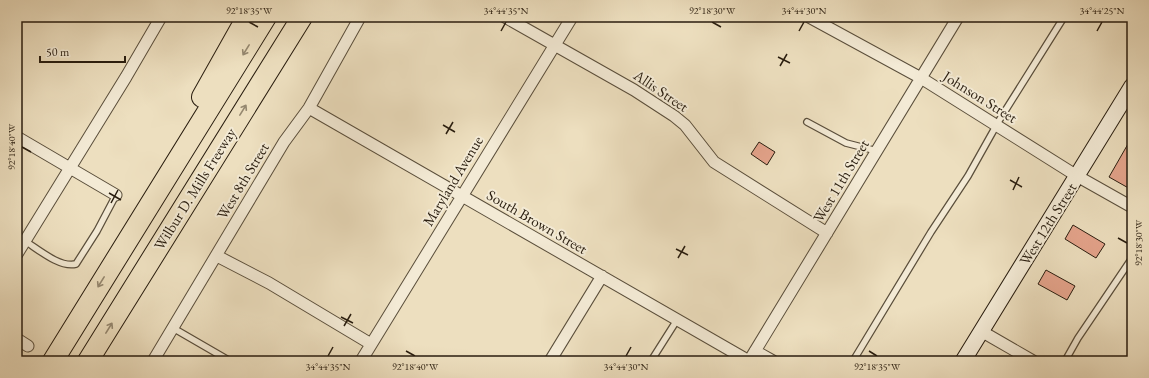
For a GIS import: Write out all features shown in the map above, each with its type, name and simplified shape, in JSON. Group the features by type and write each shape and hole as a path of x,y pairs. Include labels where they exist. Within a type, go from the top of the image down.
{"highway":[{"path":"122,249 210,82 247,17"},
{"name":"Wilbur D. Mills Freeway","path":"53,361 266,17"},
{"name":"Wilbur D. Mills Freeway","path":"88,361 302,17"}],"main road":[{"name":"West 12th Street","path":"963,361 1132,86"}],"street":[{"name":"West 8th Street","path":"153,361 284,142 310,108 360,17"},
{"name":"Allis Street","path":"506,17 634,90 674,116 685,125 714,162 827,233"},
{"name":"Maryland Avenue","path":"361,361 572,17"},
{"name":"Johnson Street","path":"809,17 921,78 1077,176 1132,207"},
{"name":"West 11th Street","path":"749,361 958,17"},
{"path":"17,254 70,169 157,18"},
{"name":"South Brown Street","path":"310,108 749,361"},
{"path":"17,137 116,195"},
{"path":"217,256 269,283 371,344"},
{"path":"550,361 602,276"},
{"path":"981,331 1033,361"},
{"path":"17,339 28,346"},
{"path":"755,351 773,361"}],"lane":[{"path":"853,361 931,232 968,176 1064,17"},
{"path":"807,122 846,143 877,151"},
{"path":"25,241 62,263 70,266 76,264 97,231 116,195"},
{"path":"1066,361 1078,338 1132,258"},
{"path":"651,361 677,320"},
{"path":"172,328 230,361"}],"building":[{"path":"1132,137 1132,190 1109,177"},
{"path":"759,142 775,152 767,165 751,154"},
{"path":"1073,225 1105,244 1096,258 1065,239"},
{"path":"1046,270 1075,286 1067,300 1038,284"}]}
